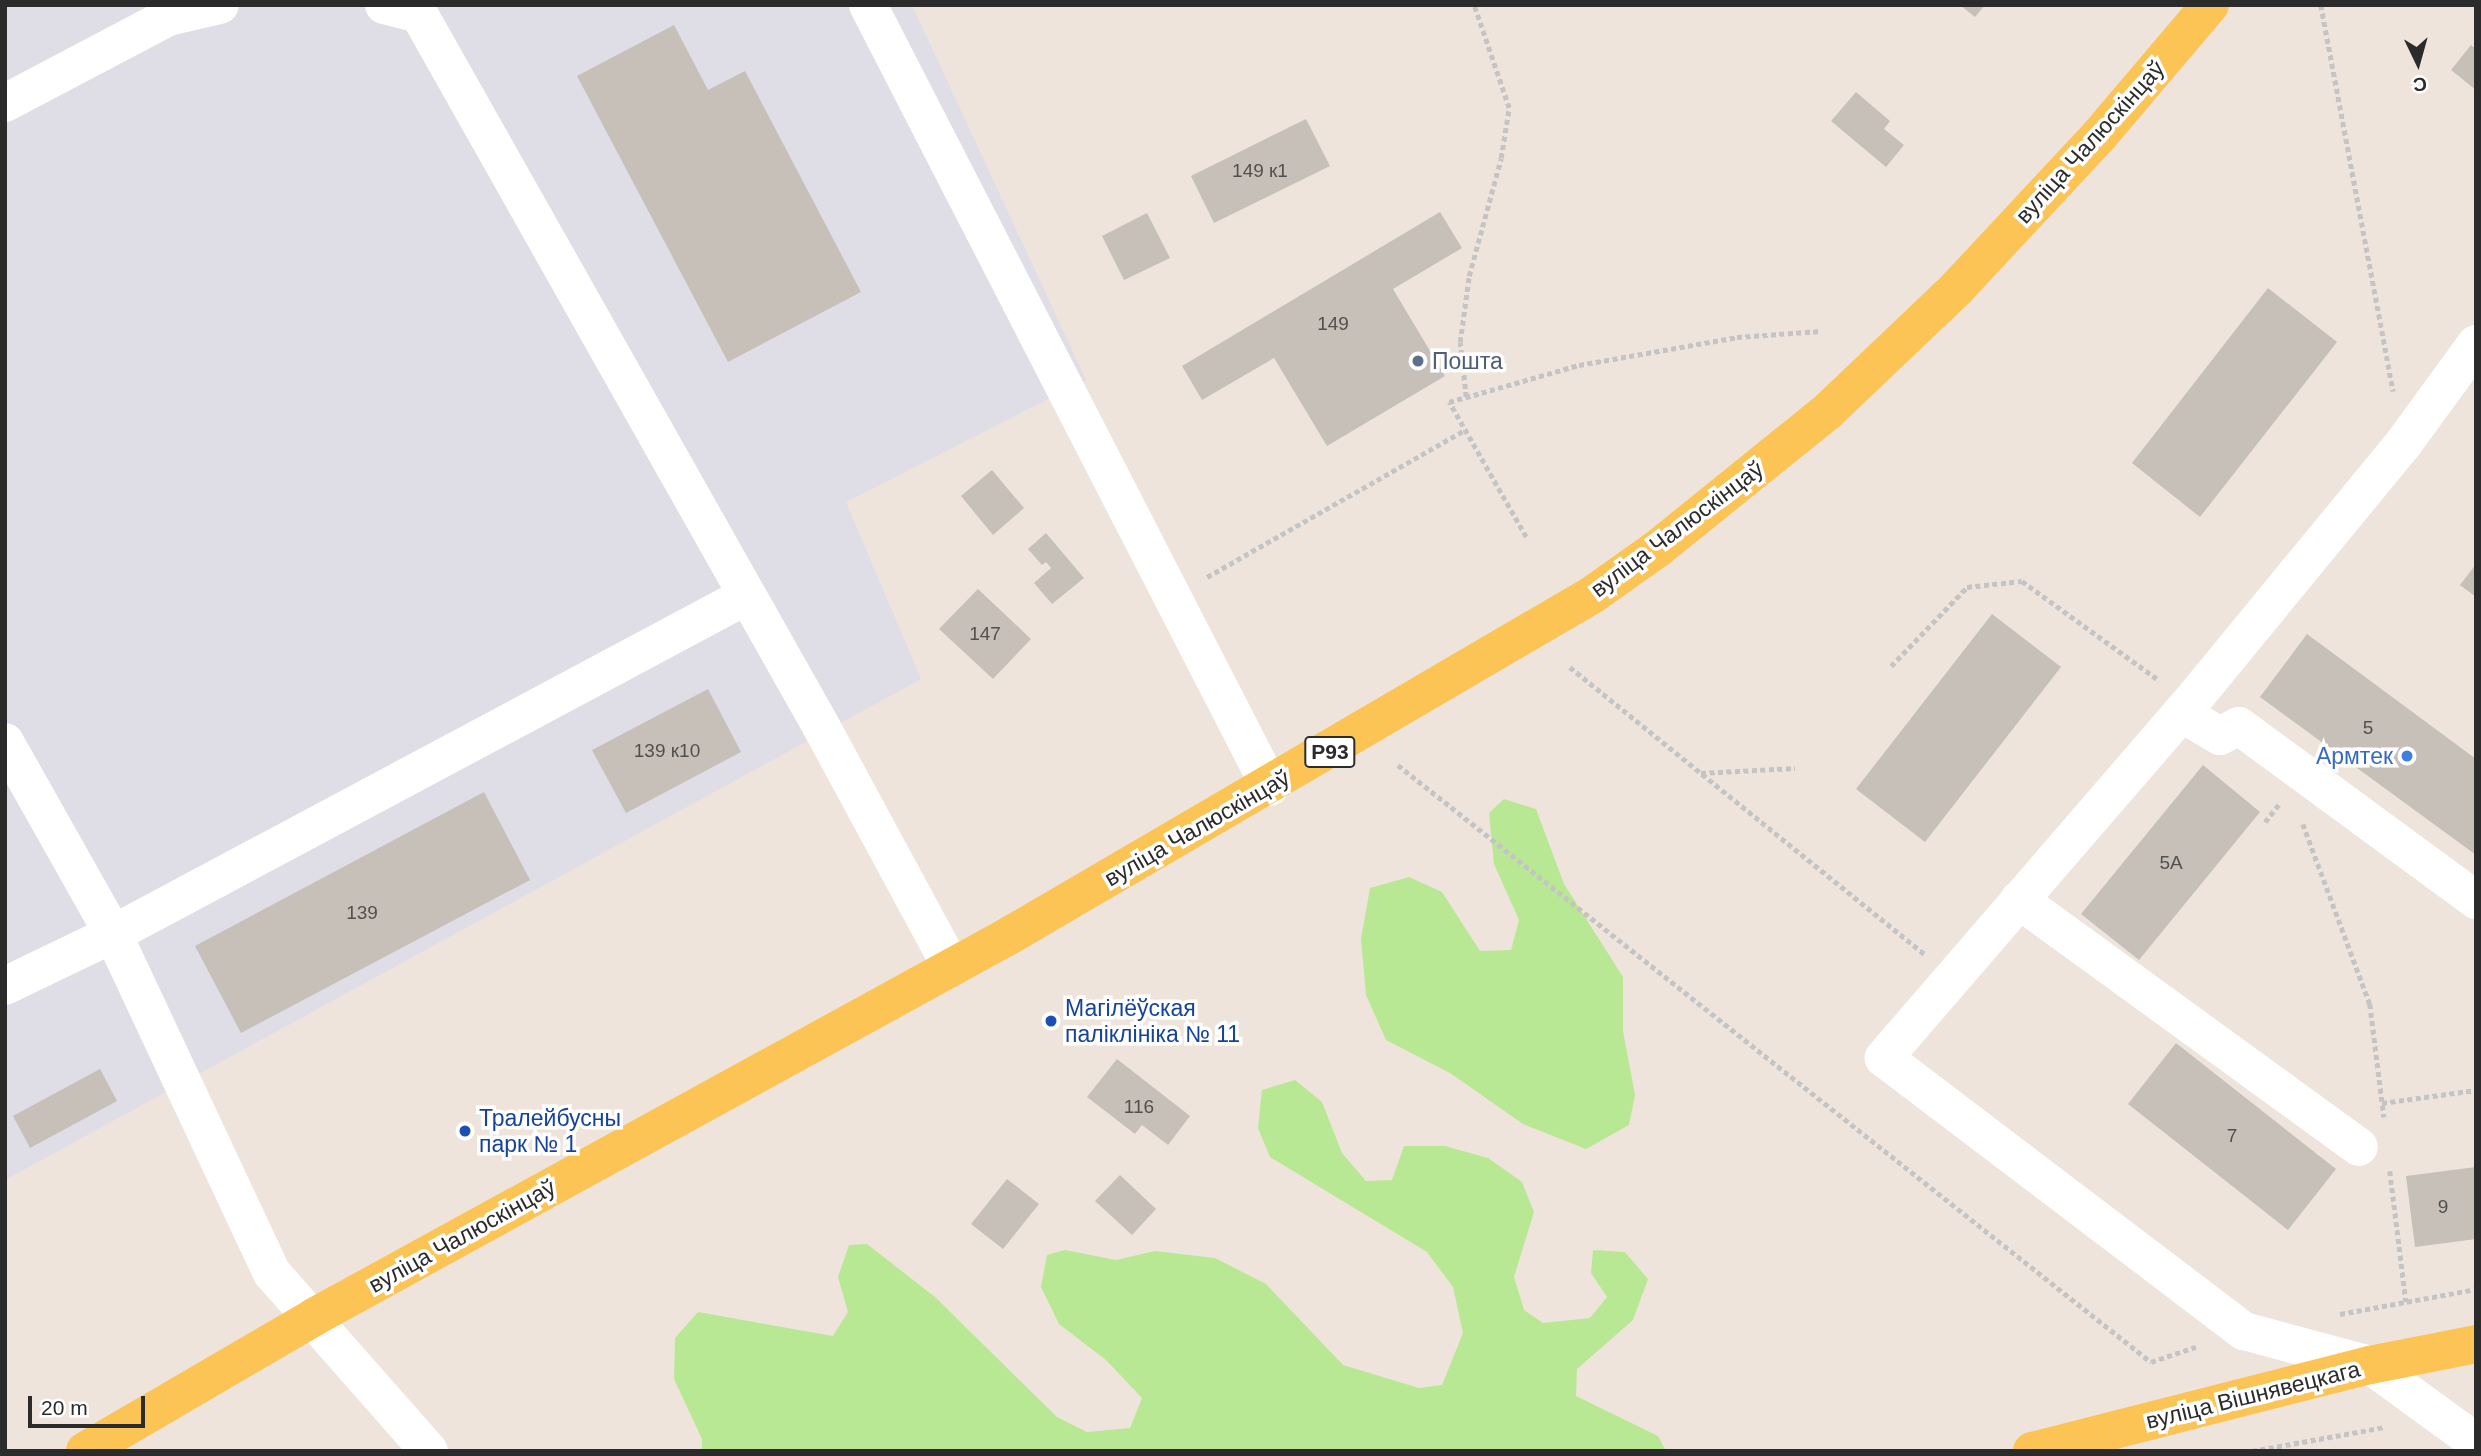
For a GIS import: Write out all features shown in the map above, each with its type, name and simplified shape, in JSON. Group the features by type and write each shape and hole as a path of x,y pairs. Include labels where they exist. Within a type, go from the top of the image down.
{"main road":[{"name":"вуліца Чалюскінцаў","path":"85,1451 314,1317 1270,787 1553,621 1657,550 1828,411 1957,288 2098,137 2210,5"},
{"name":"вуліца Вішнявецкага","path":"2032,1451 2370,1365 2476,1344"}],"lane":[{"path":"5,103 168,17 220,5"},
{"path":"384,5 419,14 951,966"},
{"path":"868,5 1270,787"},
{"path":"2476,344 2403,443 2185,708 1884,1058 2244,1331 2370,1365 2476,1442"},
{"path":"5,986 113,934 746,596"},
{"path":"2185,708 2220,736 2239,726 2476,900"},
{"path":"5,742 113,934 272,1273 314,1317 373,1391 429,1451"},
{"path":"2019,900 2378,1144"}],"path":[{"path":"1466,397 1460,342 1469,276 1501,158 1508,108 1474,5"},
{"path":"2321,5 2403,443"},
{"path":"1526,537 1449,402 1579,365 1737,337 1821,331"},
{"path":"1172,597 1465,430"},
{"path":"1891,666 1967,587 2022,581 2185,708"},
{"path":"1570,667 1953,976"},
{"path":"1701,773 1795,768"},
{"path":"2300,815 2370,1004 2382,1103 2378,1144 2406,1302"},
{"path":"2382,1103 2476,1090"},
{"path":"2252,1451 2445,1417"}],"shaded area":[{"path":"5,5 912,5 1086,380 846,502 921,679 5,1180"}],"green space":[{"path":"1504,799 1536,809 1564,884 1623,977 1623,1031 1635,1095 1629,1125 1586,1149 1523,1124 1450,1073 1386,1040 1366,995 1361,939 1370,888 1409,877 1442,892 1480,951 1511,950 1519,920 1494,864 1489,813"},
{"path":"1295,1080 1322,1102 1342,1153 1366,1181 1392,1180 1404,1146 1445,1146 1488,1158 1522,1182 1534,1212 1514,1277 1524,1310 1543,1323 1590,1318 1607,1297 1591,1273 1593,1250 1625,1252 1648,1279 1633,1320 1577,1369 1576,1396 1658,1436 1666,1451 702,1451 702,1439 674,1379 675,1338 698,1312 833,1336 848,1312 838,1277 849,1245 867,1244 935,1297 1057,1417 1087,1432 1130,1428 1142,1398 1106,1360 1059,1324 1041,1287 1047,1255 1065,1250 1116,1260 1155,1251 1215,1258 1266,1284 1343,1365 1419,1388 1442,1385 1463,1333 1453,1287 1427,1252 1270,1157 1258,1128 1262,1090"}],"building":[{"path":"1960,5 1985,5 1975,17"},
{"path":"674,25 708,90 745,71 861,292 728,362 577,76"},
{"path":"2471,45 2476,49 2476,90 2451,70"},
{"path":"1856,92 1890,121 1884,129 1904,145 1886,167 1831,121"},
{"path":"1306,119 1330,166 1214,223 1191,176"},
{"path":"1440,212 1462,248 1393,289 1445,376 1327,446 1274,358 1202,400 1182,366"},
{"path":"1147,213 1170,258 1124,280 1102,236"},
{"path":"2268,288 2337,342 2200,517 2132,463"},
{"path":"992,470 1024,508 993,535 961,496"},
{"path":"1046,533 1084,578 1052,604 1034,583 1051,568 1046,562 1042,565 1028,549"},
{"path":"2476,564 2476,597 2460,585"},
{"path":"978,589 1031,639 993,679 939,629"},
{"path":"1992,614 2061,667 1925,842 1856,789"},
{"path":"2307,634 2476,759 2476,855 2260,697"},
{"path":"708,689 741,752 626,813 592,750"},
{"path":"2203,765 2260,812 2139,960 2081,914"},
{"path":"484,792 530,880 241,1033 195,946"},
{"path":"2176,1043 2336,1169 2288,1230 2128,1104"},
{"path":"1117,1059 1190,1116 1168,1145 1142,1125 1135,1134 1087,1097"},
{"path":"100,1069 117,1101 30,1148 13,1116"},
{"path":"2476,1167 2476,1239 2415,1247 2406,1176"},
{"path":"1120,1175 1156,1209 1132,1235 1095,1201"},
{"path":"1007,1179 1039,1204 1003,1249 971,1224"}],"place":[{"name":"Пошта","path":"1418,361"},
{"name":"Армтек","path":"2407,756"},
{"name":"Магілёўская паліклініка № 11","path":"1051,1021"},
{"name":"Тралейбусны парк № 1","path":"465,1131"}]}
